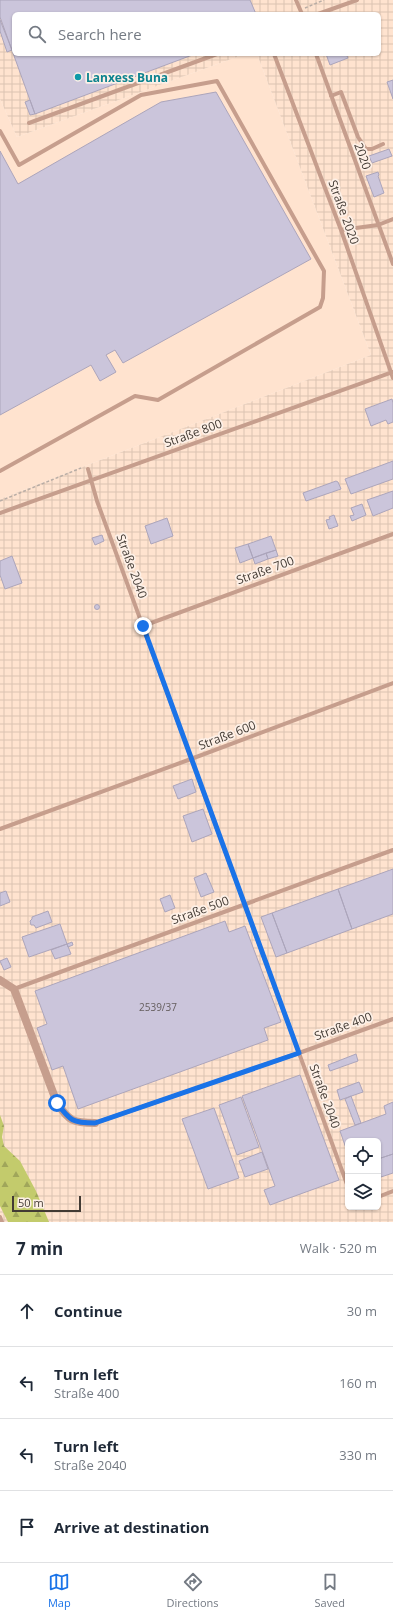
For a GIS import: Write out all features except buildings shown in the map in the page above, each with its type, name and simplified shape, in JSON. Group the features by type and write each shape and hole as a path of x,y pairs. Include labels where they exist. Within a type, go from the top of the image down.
{"street":[{"path":"0,980 14,989 57,1103 67,1117 80,1123 95,1123"}],"lane":[{"path":"296,0 301,12"},
{"path":"324,12 357,0"},
{"path":"29,123 212,56"},
{"name":"Straße 2020","path":"275,56 341,230 393,378"},
{"name":"2020","path":"317,56 330,96 393,264"},
{"path":"0,130 19,164 141,95 217,81 324,271 320,307 158,400 136,396 0,470"},
{"path":"330,96 341,92 358,137 366,149 372,149 384,144"},
{"path":"341,230 378,225 393,219"},
{"name":"Straße 800","path":"0,513 392,373"},
{"name":"Straße 2040","path":"88,469 95,495 345,1179"},
{"name":"Straße 700","path":"143,626 393,534"},
{"name":"Straße 600","path":"0,829 393,683"},
{"name":"Straße 500","path":"14,989 393,850"},
{"name":"Straße 400","path":"95,1123 393,1019"},
{"path":"381,1196 393,1192"},
{"path":"0,1217 2,1222"}],"path":[{"path":"301,12 324,0"},
{"path":"0,501 87,466 88,469"}],"shaded area":[{"path":"0,0 393,0 393,1222 0,1222 0,499 371,355 258,56 381,56 381,12 12,12 12,56 240,56 17,137 0,99"},
{"path":"240,56 258,56 371,355 0,499 0,99 17,137"}],"green space":[{"path":"0,1115 4,1126 2,1137 4,1146 20,1161 36,1191 49,1222 8,1222 0,1206"}],"place":[{"name":"Lanxess Buna","path":"78,77"}],"route":[{"path":"57,1103 67,1117 80,1123 95,1123 299,1053 143,626"}]}
